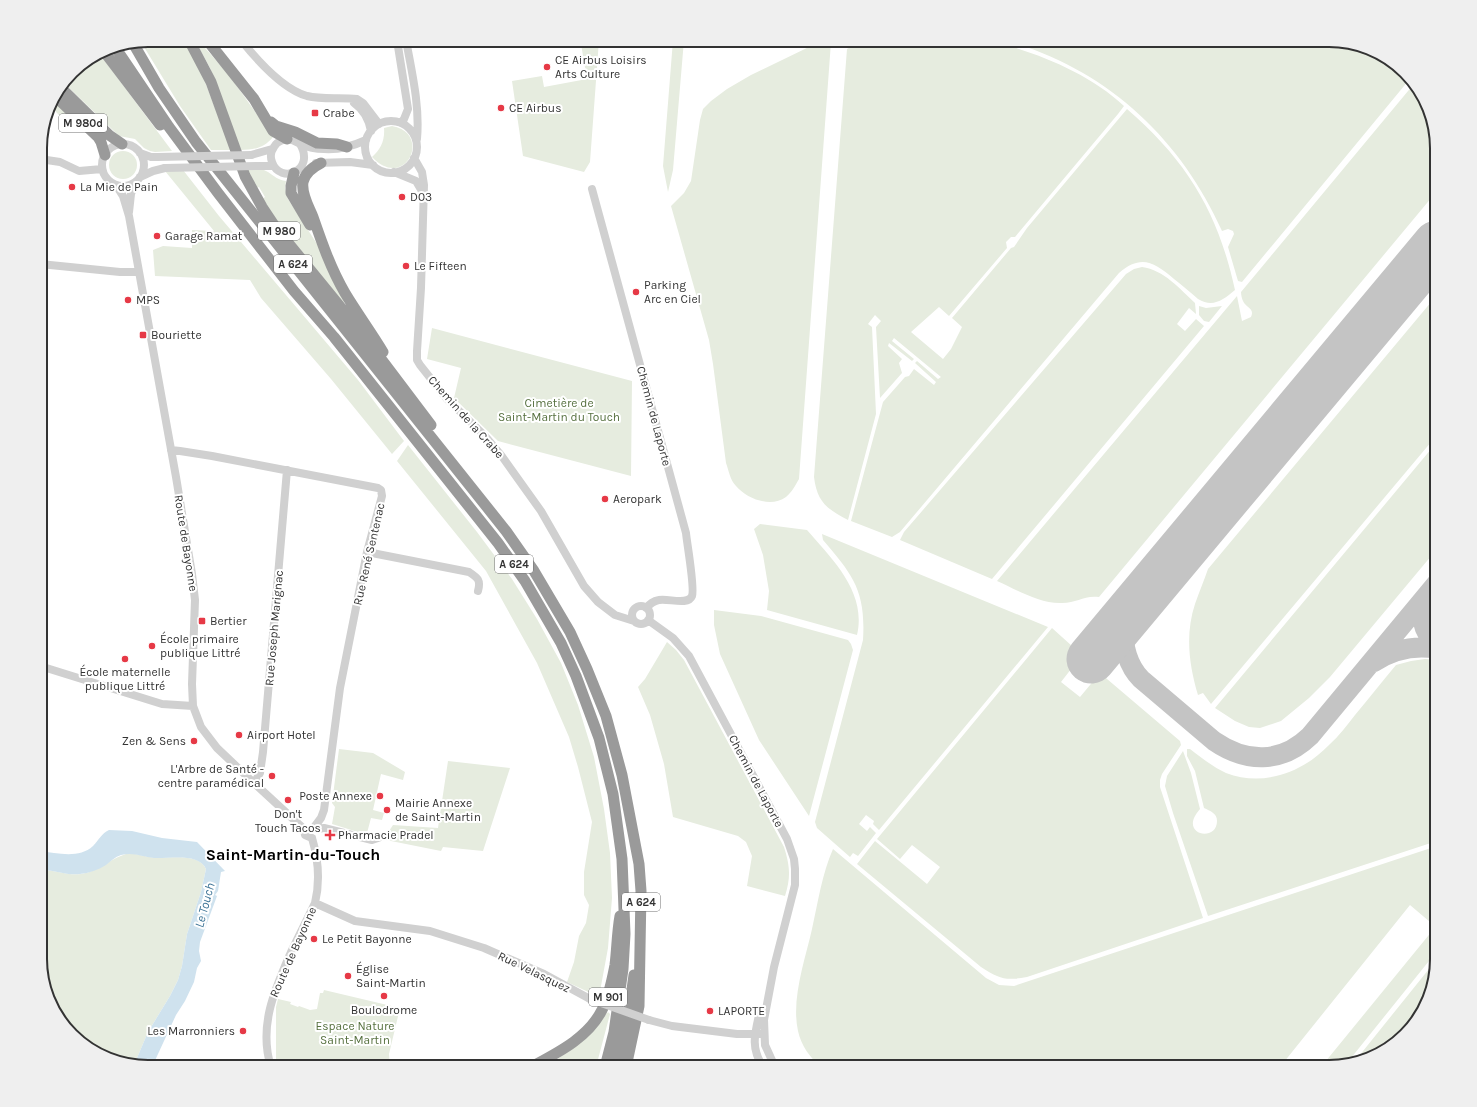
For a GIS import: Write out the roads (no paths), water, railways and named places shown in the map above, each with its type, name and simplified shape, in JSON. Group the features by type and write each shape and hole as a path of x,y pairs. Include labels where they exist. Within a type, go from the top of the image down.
{"highway":[{"name":"M 980","path":"193,47 211,82 241,165 251,188 262,207 276,228 360,331 410,397 447,447 464,478"},
{"path":"213,47 242,83 273,131 287,139"},
{"name":"A 624","path":"136,48 159,88 196,142 506,531 550,597 570,632 598,693 606,716 622,775 633,826 639,864 641,890 640,1006 628,1060"},
{"name":"A 624","path":"124,50 150,98 173,133 294,291 334,337 471,507 512,563 539,604 561,643 576,676 599,738 609,777 618,828 624,892 625,934 623,969 614,1032 607,1060"},
{"path":"118,51 150,98"},
{"path":"108,56 161,127 218,193"},
{"path":"64,91 109,135 122,144"},
{"name":"M 980d","path":"59,100 98,137 105,155"},
{"path":"266,118 276,126 295,132 318,143 337,144 347,147"},
{"path":"321,162 309,172 304,179 303,186 304,194 323,247 339,283 410,397"},
{"path":"298,170 291,186 292,193 323,247"},
{"name":"M 901","path":"543,1060 566,1047 585,1032 602,1010 608,995 615,965 624,892"},
{"name":"A 624","path":"618,1060 626,1028 634,972 641,939"}],"street":[{"path":"248,47 272,73 295,92 308,96 357,99 363,104 379,124"},
{"path":"398,47 408,109 404,119 400,123"},
{"path":"407,47 418,124 416,142"},
{"path":"349,98 367,116 370,132"},
{"path":"373,165 367,154 366,140 370,132 379,124 390,121 400,123 409,128 415,137 417,148 414,158 406,168 394,172"},
{"path":"273,166 165,168 153,171 126,186 116,185 107,179 102,169 102,162 105,155 113,147 122,144 130,146 140,153 151,157 158,157 251,155 272,149 278,142 287,139 300,144 324,149 337,149 354,146 366,140"},
{"path":"298,170 305,157 304,151 300,144"},
{"path":"272,149 271,159 273,166 282,173 298,170 321,162 350,162 373,165 382,171 394,172 416,181 424,194"},
{"path":"138,180 144,165 140,153"},
{"name":"Chemin de la Crabe","path":"414,158 422,172 424,185 417,360 420,366 447,399 485,436 501,455 541,511 584,586 598,602 615,615 634,621"},
{"path":"47,160 60,162 79,171 102,169"},
{"name":"Route de Bayonne","path":"129,216 131,194 138,180"},
{"name":"Route de Bayonne","path":"116,185 122,196 129,216 192,574 195,600 193,706 199,722 217,748 304,829 306,835 312,838 314,844 318,881 315,903 279,979 269,1007 268,1054 269,1060"},
{"name":"Chemin de Laporte","path":"592,189 686,533 689,561 692,592 686,602 661,599 651,603 646,608 638,607 633,610"},
{"path":"47,265 120,272 139,272"},
{"name":"Rue René Sentenac","path":"171,450 287,470 378,488 381,490 382,496 367,552 340,688 324,810 316,827"},
{"name":"Rue Joseph Marignac","path":"254,784 260,773 263,758 287,470"},
{"path":"367,552 469,572 476,576 479,580 480,584 478,591"},
{"path":"608,609 623,613 633,610 632,616 634,621 640,624 648,620 650,614 646,608"},
{"name":"Chemin de Laporte","path":"648,620 673,638 689,656 791,848 795,869 795,885 774,967 764,1020 764,1034"},
{"path":"47,668 162,704 193,706"},
{"path":"304,829 309,824 372,840 378,838"},
{"path":"312,838 317,834 316,827"},
{"name":"Rue Velasquez","path":"315,903 355,921 430,932 484,948 544,974 590,999 649,1020 672,1026 755,1035 764,1034"},
{"name":"Chemin de Laporte","path":"755,1035 766,987 774,967"},
{"path":"764,1034 772,1060"},
{"path":"755,1035 754,1047 759,1060"}],"water":[{"name":"Le Touch","path":"109,830 132,831 162,838 197,842 225,871 221,872 218,891 215,895 217,896 200,942 199,951 201,961 197,968 194,982 176,1015 155,1060 136,1059 148,1032 178,980 182,966 187,934 201,892 206,869 197,860 190,858 154,858 126,854 113,859 100,868 83,874 70,874 47,870 47,852 61,854 81,853 93,846"}],"place":[{"name":"CE Airbus Loisirs Arts Culture","path":"547,67"},
{"name":"CE Airbus","path":"501,108"},
{"name":"Crabe","path":"315,113"},
{"name":"La Mie de Pain","path":"72,187"},
{"name":"D03","path":"402,197"},
{"name":"Garage Ramat","path":"157,236"},
{"name":"Le Fifteen","path":"406,266"},
{"name":"Parking Arc en Ciel","path":"636,292"},
{"name":"MPS","path":"128,300"},
{"name":"Bouriette","path":"143,335"},
{"name":"Aeropark","path":"605,499"},
{"name":"Bertier","path":"202,621"},
{"name":"École primaire publique Littré","path":"152,646"},
{"name":"École maternelle publique Littré","path":"125,659"},
{"name":"Airport Hotel","path":"239,735"},
{"name":"Zen & Sens","path":"194,741"},
{"name":"L'Arbre de Santé - centre paramédical","path":"272,776"},
{"name":"Poste Annexe","path":"380,796"},
{"name":"Don't Touch Tacos","path":"288,800"},
{"name":"Mairie Annexe de Saint-Martin","path":"387,810"},
{"name":"Pharmacie Pradel","path":"330,835"},
{"name":"Le Petit Bayonne","path":"314,939"},
{"name":"Église Saint-Martin","path":"348,976"},
{"name":"Boulodrome","path":"384,996"},
{"name":"LAPORTE","path":"710,1011"},
{"name":"Les Marronniers","path":"243,1031"}],"district":[{"name":"Saint-Martin-du-Touch","path":"293,854"}],"park label":[{"name":"Cimetière de Saint-Martin du Touch","path":"559,410"},
{"name":"Espace Nature Saint-Martin","path":"355,1033"}]}
